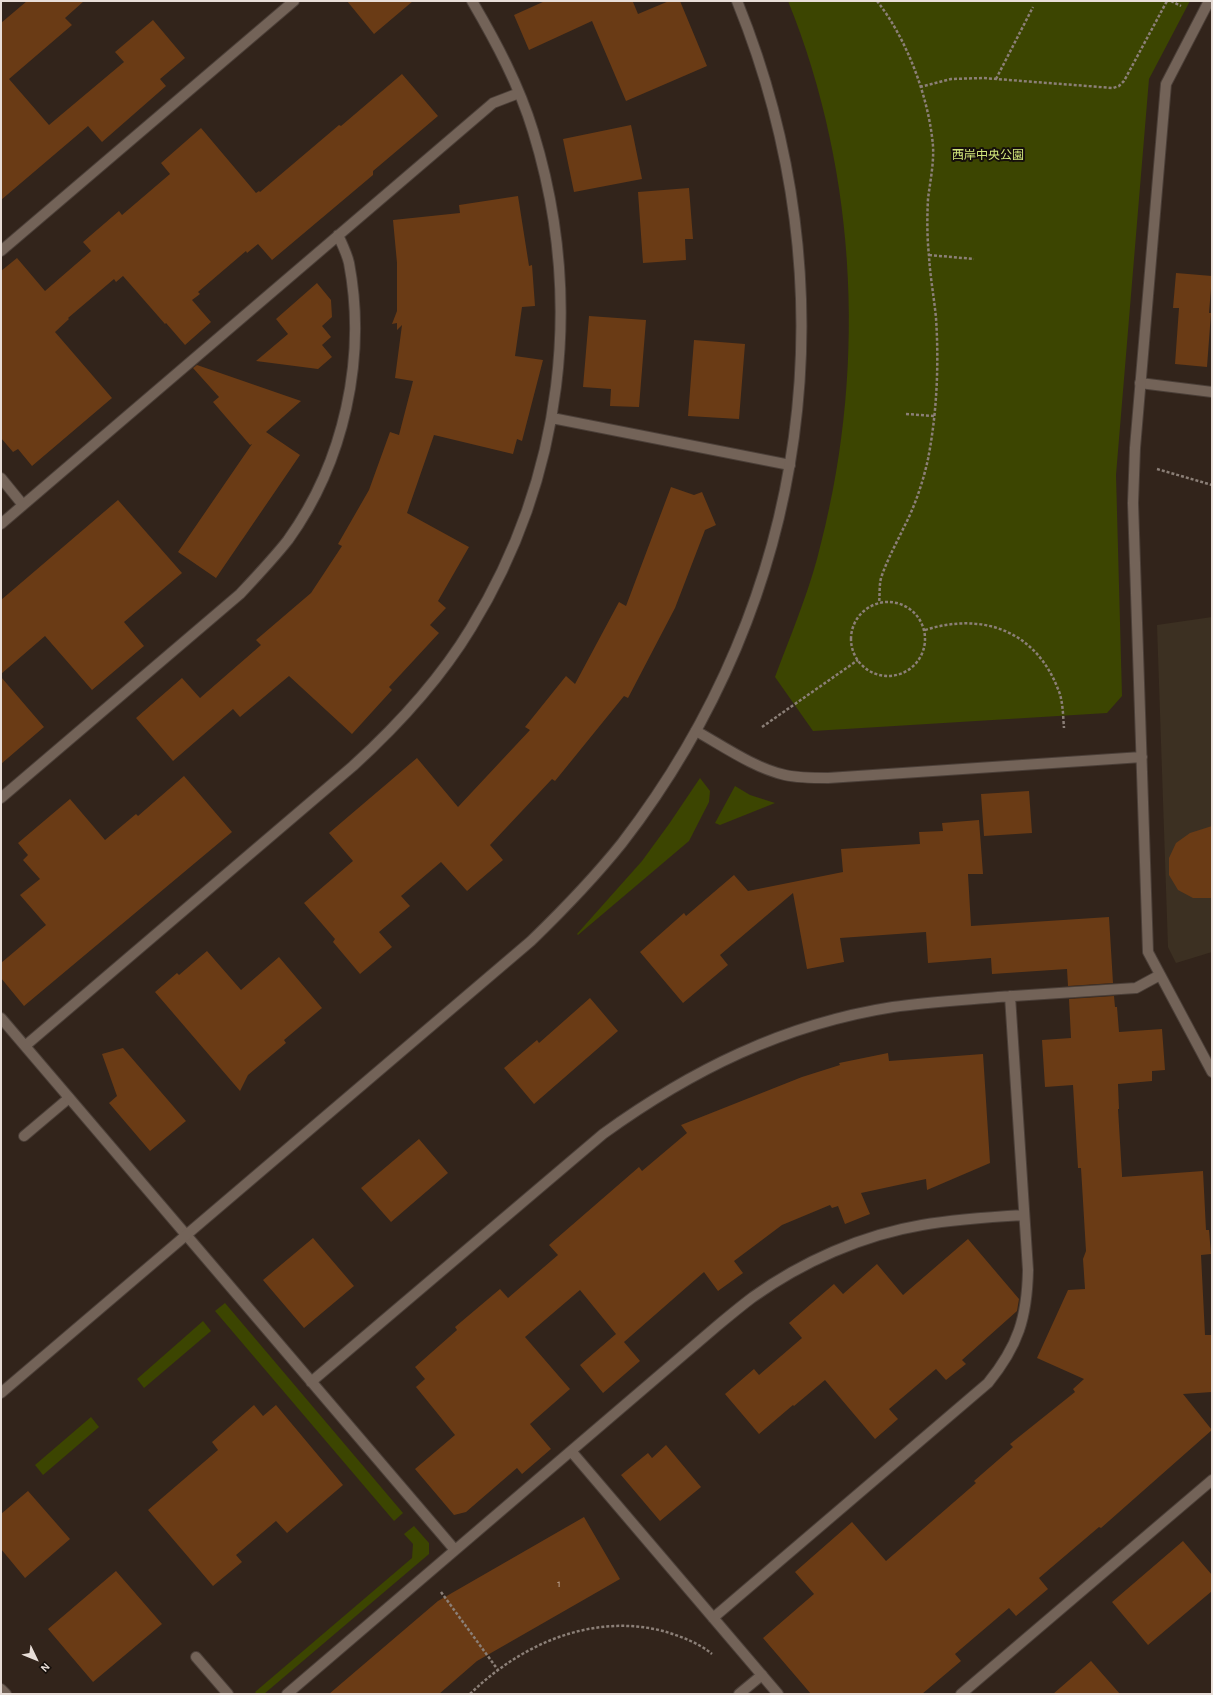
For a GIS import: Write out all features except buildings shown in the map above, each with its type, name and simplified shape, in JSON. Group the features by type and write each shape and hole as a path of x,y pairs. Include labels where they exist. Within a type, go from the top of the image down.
{"street":[{"path":"1,251 294,1"},
{"path":"25,1046 353,766 386,735 417,702 471,629 513,549 534,492 552,418 559,370 561,328 559,266 555,224 546,177 532,130 519,93 493,37 472,1"},
{"path":"1,1394 531,941 592,878 625,838 668,778 696,731 731,661 751,610 772,545 790,465 797,417 801,361 801,270 789,174 777,119 766,79 737,1"},
{"path":"1209,1 1166,84 1140,383 1134,463 1133,503 1148,952 1212,1072"},
{"path":"1,524 493,103 519,93"},
{"path":"2,797 240,594 265,568 288,539 307,509 324,476 337,442 353,371 355,335 353,298 348,262 338,235"},
{"path":"1140,383 1212,392"},
{"path":"552,418 790,465"},
{"path":"1,478 23,504"},
{"path":"696,731 762,768 784,775 805,778 828,778 1142,757"},
{"path":"311,1382 597,1139 640,1108 678,1084 719,1062 760,1044 804,1028 848,1016 892,1007 930,1002 1136,988 1160,975"},
{"path":"713,1618 988,1383 1003,1364 1015,1342 1023,1319 1028,1294 1028,1270 1010,996"},
{"path":"1,1018 455,1550"},
{"path":"24,1136 68,1098"},
{"path":"287,1694 717,1326 753,1297 792,1272 833,1252 876,1236 921,1225 966,1219 1024,1215"},
{"path":"571,1451 778,1694"},
{"path":"961,1694 1212,1480"},
{"path":"196,1657 228,1694"},
{"path":"739,1694 762,1675"},
{"path":"1,1689 6,1694"}],"path":[{"path":"877,1 896,31 910,59 920,87 928,117 933,147 928,200 929,255 936,318 937,353 934,416 928,459 905,526 888,557 881,580 879,603"},
{"path":"920,87 951,79 996,79 1113,88 1119,86 1124,81 1167,1"},
{"path":"996,79 1033,8"},
{"path":"929,255 974,259"},
{"path":"906,414 934,416"},
{"path":"1134,463 1212,485"},
{"path":"889,602 907,607 921,621 924,630 924,649 914,666 907,672 892,676 878,675 869,671 858,660 852,649 852,629 856,620 870,607 879,603 889,602"},
{"path":"924,630 944,624 968,622 992,626 1014,635 1033,649 1048,668 1059,690 1064,728"},
{"path":"762,728 858,660"},
{"path":"426,1574 498,1670"},
{"path":"470,1694 484,1680 514,1658 546,1641 579,1630 613,1625 646,1627 678,1635 707,1650 718,1659"}],"shaded area":[{"path":"1212,617 1212,952 1176,963 1168,947 1157,625"}],"green space":[{"name":"西岸中央公園","path":"788,1 1190,1 1149,79 1116,475 1122,696 1107,713 813,731 775,677 813,574 833,490 844,420 849,349 848,277 842,206 830,136 812,68"},
{"path":"700,778 710,791 709,802 689,841 578,935 577,934 642,861"},
{"path":"735,786 750,795 775,803 720,825 715,823"},
{"path":"225,1303 403,1513 394,1521 215,1311"},
{"path":"203,1321 211,1331 144,1388 137,1379"},
{"path":"91,1417 99,1427 43,1475 35,1465"},
{"path":"414,1526 429,1543 429,1554 264,1694 257,1694 255,1692 412,1558 413,1544 404,1534"}]}
